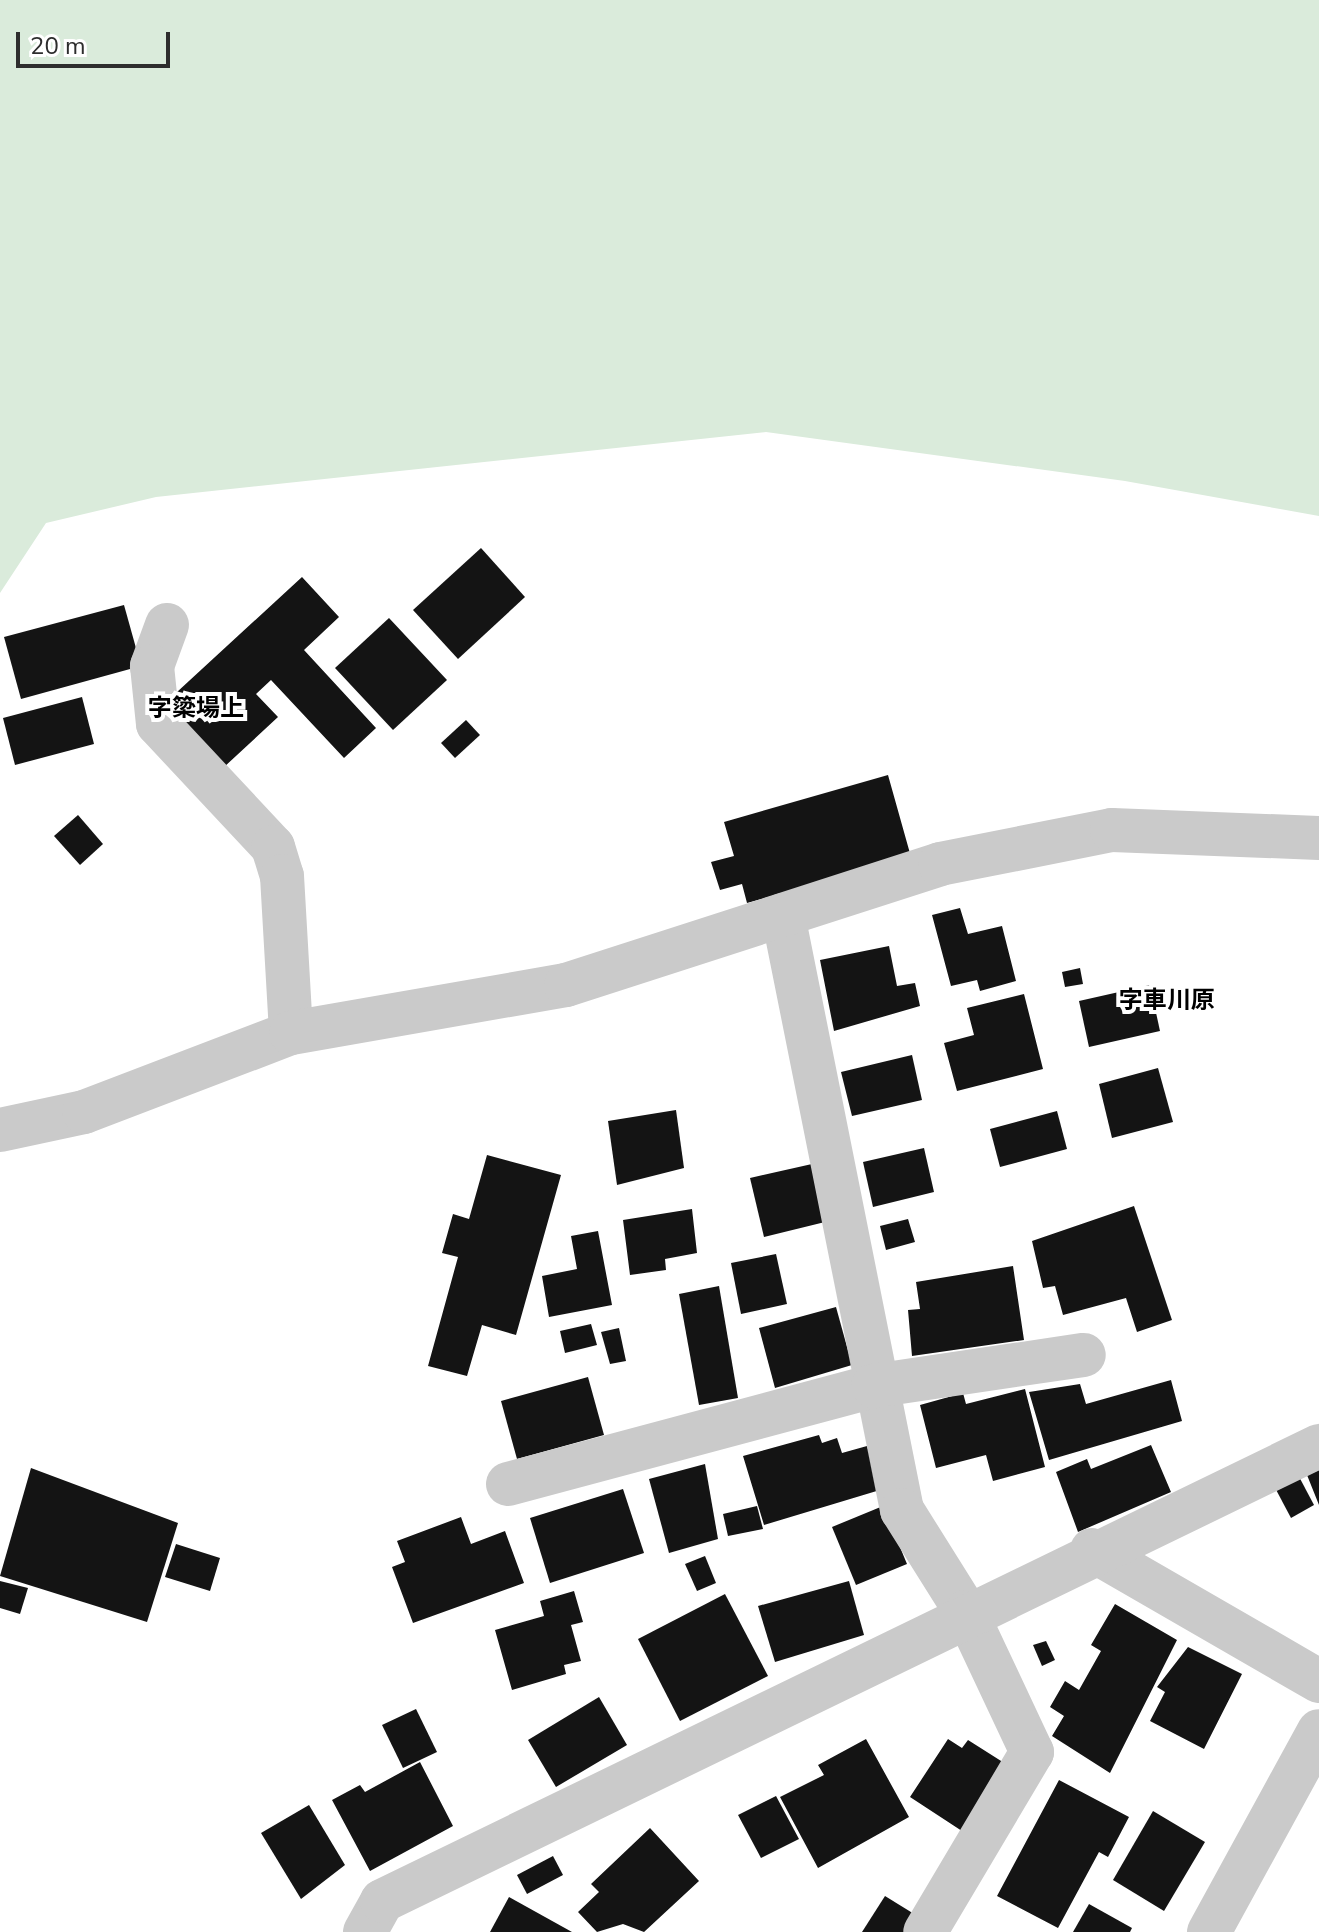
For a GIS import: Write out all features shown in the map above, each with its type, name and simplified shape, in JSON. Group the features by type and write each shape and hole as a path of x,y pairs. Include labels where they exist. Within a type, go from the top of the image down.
{"street":[{"path":"167,625 152,666 158,724 273,847 282,876 291,1033"},
{"path":"0,1130 84,1112 291,1033 566,985 940,864 1112,830 1319,838"},
{"path":"783,915 873,1386 902,1510 966,1612 1032,1752 925,1932"},
{"path":"508,1484 873,1386 1084,1355"},
{"path":"365,1932 382,1901 1092,1550 1319,1446"},
{"path":"1092,1550 1319,1681"},
{"path":"1209,1932 1319,1731"}],"green space":[{"path":"0,0 1319,0 1319,516 1125,481 766,432 156,497 46,523 0,593"}],"building":[{"path":"481,548 525,597 458,659 413,610"},
{"path":"302,577 339,617 304,650 376,728 344,758 271,680 256,694 278,717 223,768 164,704"},
{"path":"124,605 141,666 21,699 4,637"},
{"path":"389,618 447,680 393,730 335,668"},
{"path":"82,697 94,744 15,765 3,718"},
{"path":"466,720 480,735 455,758 441,743"},
{"path":"888,775 911,857 747,903 742,884 720,890 711,862 734,856 724,822"},
{"path":"78,815 103,844 80,865 54,836"},
{"path":"960,908 968,934 1002,926 1016,981 980,991 977,980 951,986 932,915"},
{"path":"889,946 897,986 915,983 920,1006 834,1031 820,960"},
{"path":"1080,968 1083,984 1065,987 1062,972"},
{"path":"1150,985 1160,1031 1089,1047 1079,1001"},
{"path":"1024,994 1043,1069 957,1091 944,1043 974,1035 967,1008"},
{"path":"912,1055 922,1100 852,1116 841,1072"},
{"path":"1158,1068 1173,1122 1112,1138 1099,1084"},
{"path":"676,1110 684,1168 617,1185 608,1121"},
{"path":"1057,1111 1067,1149 1000,1167 990,1129"},
{"path":"924,1148 934,1192 873,1207 863,1162"},
{"path":"487,1155 561,1175 516,1335 482,1325 467,1376 428,1366 458,1257 442,1253 453,1214 469,1219"},
{"path":"812,1164 825,1222 764,1237 750,1178"},
{"path":"1134,1206 1172,1320 1137,1332 1126,1298 1063,1315 1055,1286 1043,1288 1032,1241"},
{"path":"692,1209 697,1253 665,1259 666,1270 630,1275 623,1220"},
{"path":"908,1219 915,1242 886,1250 880,1226"},
{"path":"598,1231 612,1305 549,1317 542,1276 577,1269 571,1236"},
{"path":"776,1254 787,1304 741,1314 731,1263"},
{"path":"1013,1266 1024,1340 912,1356 908,1310 920,1309 916,1282"},
{"path":"719,1286 738,1398 699,1405 679,1294"},
{"path":"836,1307 852,1365 775,1388 759,1328"},
{"path":"591,1324 597,1345 565,1353 560,1331"},
{"path":"619,1328 626,1361 610,1364 601,1332"},
{"path":"588,1377 604,1435 517,1459 501,1401"},
{"path":"1171,1380 1182,1421 1049,1460 1029,1392 1080,1384 1086,1404"},
{"path":"1025,1389 1045,1467 993,1481 986,1455 936,1468 920,1405 963,1393 966,1404"},
{"path":"819,1435 822,1443 837,1438 842,1453 867,1446 880,1490 764,1525 743,1456"},
{"path":"1151,1445 1171,1492 1078,1532 1056,1472 1087,1459 1091,1469"},
{"path":"705,1464 718,1539 669,1553 649,1479"},
{"path":"31,1468 178,1523 147,1622 0,1576"},
{"path":"1319,1470 1319,1505 1307,1475"},
{"path":"1296,1471 1314,1505 1291,1518 1273,1484"},
{"path":"623,1489 644,1553 550,1583 530,1518"},
{"path":"757,1506 763,1529 728,1536 723,1514"},
{"path":"883,1506 907,1564 856,1585 832,1527"},
{"path":"461,1517 471,1544 505,1531 524,1583 413,1623 392,1567 405,1562 397,1541"},
{"path":"176,1544 220,1558 210,1591 165,1577"},
{"path":"705,1556 716,1583 697,1591 685,1564"},
{"path":"0,1581 28,1588 20,1614 0,1608"},
{"path":"849,1581 864,1635 775,1662 758,1606"},
{"path":"574,1591 583,1622 571,1625 581,1661 564,1665 566,1674 512,1690 495,1630 544,1616 540,1601"},
{"path":"725,1594 768,1676 680,1721 638,1639"},
{"path":"1115,1604 1177,1640 1110,1773 1052,1736 1064,1716 1050,1707 1065,1681 1079,1690 1101,1651 1091,1645"},
{"path":"1046,1641 1055,1660 1042,1666 1033,1645"},
{"path":"1188,1647 1242,1674 1204,1749 1150,1721 1165,1692 1157,1687"},
{"path":"599,1697 627,1745 556,1787 528,1740"},
{"path":"416,1709 437,1752 403,1768 382,1725"},
{"path":"866,1739 909,1817 818,1868 780,1797 824,1775 818,1765"},
{"path":"948,1739 962,1748 968,1740 1009,1766 965,1833 910,1797"},
{"path":"420,1762 453,1826 370,1871 332,1800 360,1785 365,1792"},
{"path":"1059,1780 1129,1817 1108,1857 1099,1852 1058,1928 997,1896"},
{"path":"776,1796 799,1839 761,1858 738,1815"},
{"path":"309,1805 345,1865 301,1899 261,1833"},
{"path":"1153,1811 1205,1842 1164,1911 1113,1880"},
{"path":"650,1828 699,1881 644,1932 623,1924 597,1932 578,1912 599,1892 591,1884"},
{"path":"553,1856 563,1875 527,1894 517,1875"},
{"path":"885,1896 919,1917 909,1932 862,1932"},
{"path":"509,1897 572,1932 490,1932"},
{"path":"1089,1904 1132,1928 1130,1932 1073,1932"}],"district":[{"name":"字簗場上","path":"196,709"},
{"name":"字車川原","path":"1167,1001"}]}
